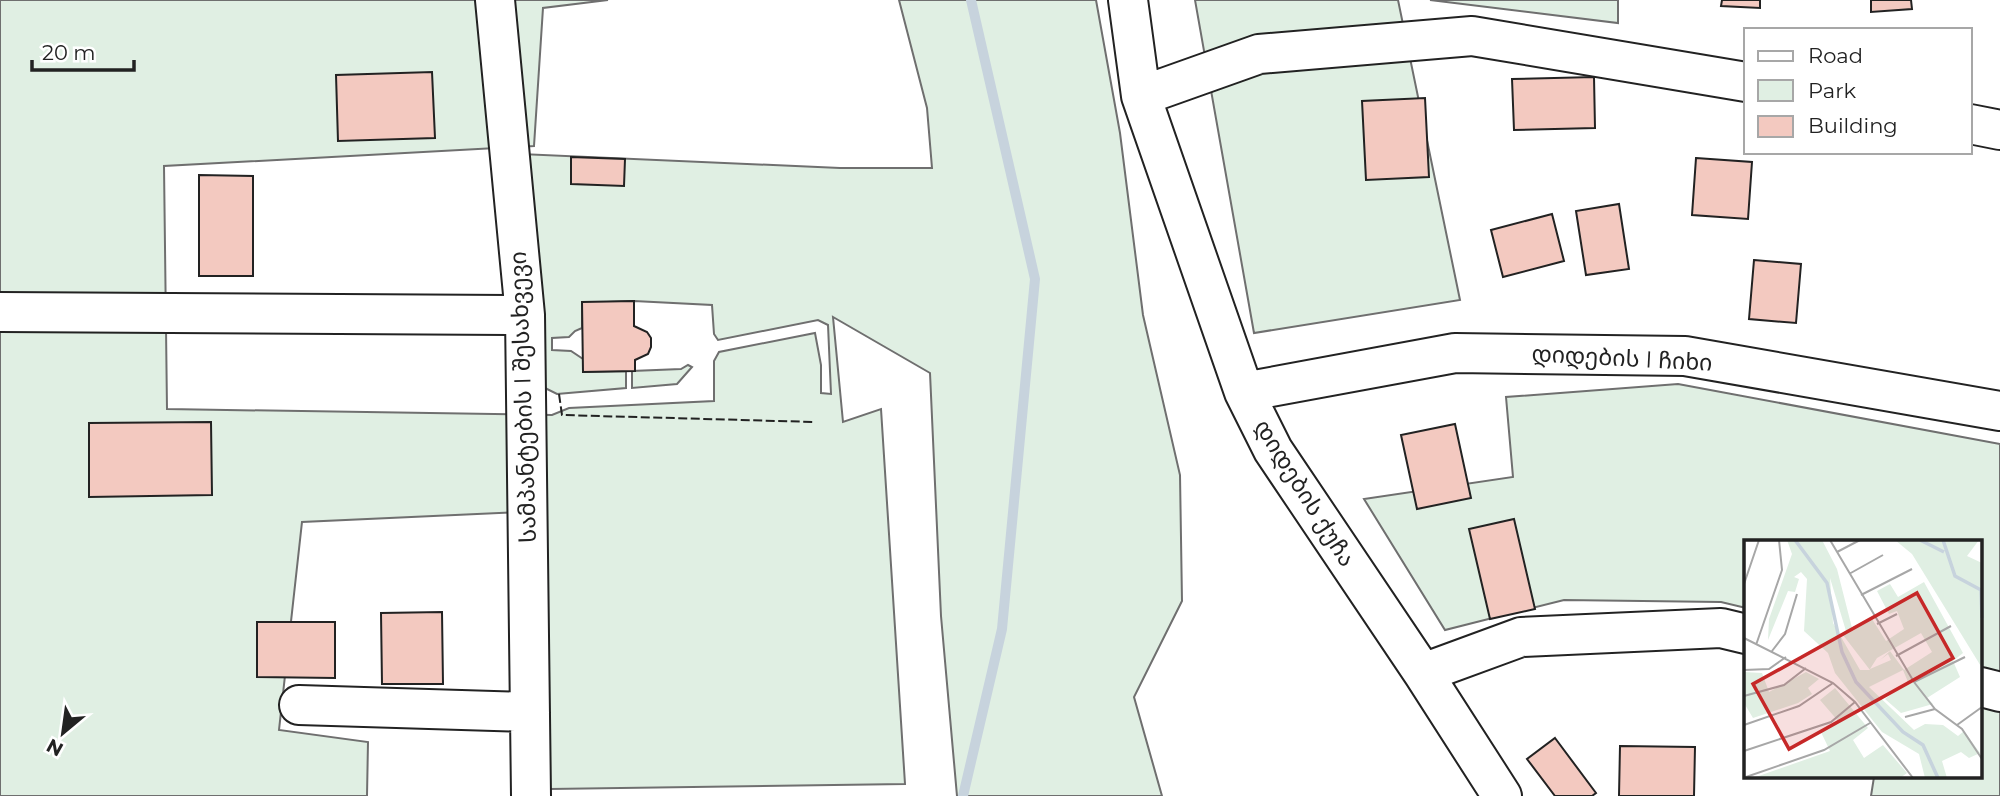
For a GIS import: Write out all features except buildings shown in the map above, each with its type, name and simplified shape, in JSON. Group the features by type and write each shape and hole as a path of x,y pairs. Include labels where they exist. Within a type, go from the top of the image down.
{"street":[{"name":"სამპანტების I შესახვევი","path":"495,0 525,315 531,796"},
{"name":"დიდების ქუჩა","path":"1128,0 1141,96 1244,392 1273,450 1502,796"},
{"path":"1141,96 1259,54 1472,36 1744,82"},
{"path":"1972,124 2000,130"},
{"path":"0,312 525,315"},
{"name":"დიდების I ჩიხი","path":"1244,392 1455,353 1685,356 2000,411"},
{"path":"1423,674 1521,637 1721,628 1744,634"},
{"path":"1982,687 2000,692"},
{"path":"299,705 530,712"}],"green space":[{"path":"0,0 608,0 543,8 534,146 164,166 167,409 552,415 569,408 714,401 714,361 719,352 815,333 821,365 821,393 831,394 828,325 818,320 718,340 714,334 712,305 634,301 582,303 582,328 569,337 552,338 552,350 571,351 583,359 583,372 626,371 626,388 557,394 541,386 521,154 840,168 932,168 927,108 899,0 1096,0 1120,133 1143,315 1180,475 1182,601 1134,697 1162,796 957,796 941,616 930,373 833,317 843,422 881,409 905,784 550,789 540,511 302,522 279,730 368,742 367,796 0,796"},
{"path":"1195,0 1398,0 1460,300 1254,333"},
{"path":"1430,0 1618,0 1618,23"},
{"path":"688,365 692,367 677,384 632,388 632,371 681,369"},
{"path":"1678,384 2000,444 2000,796 1871,796 1874,778 1982,778 1982,540 1744,540 1744,608 1721,602 1564,600 1445,630 1364,499 1513,477 1506,397"}],"waterway":[{"path":"963,796 1002,629 1035,279 971,0"}],"fence":[{"path":"559,394 562,415 815,422"}]}
